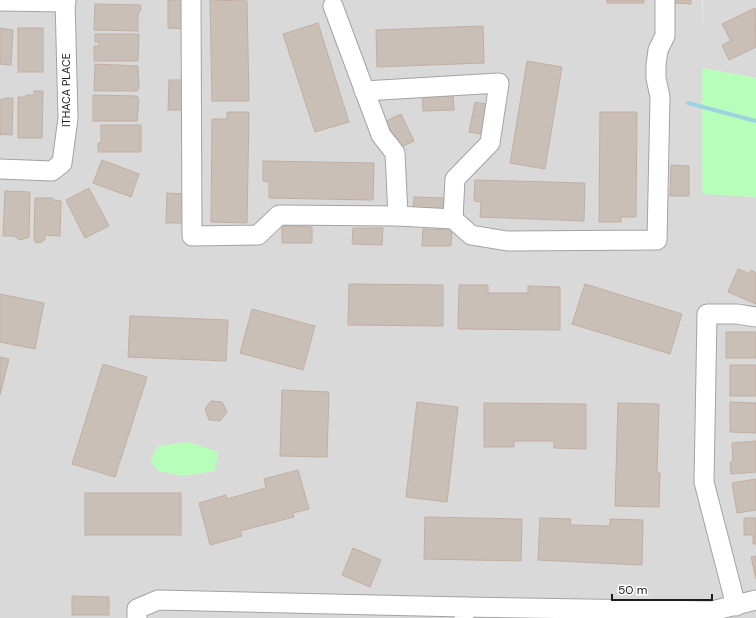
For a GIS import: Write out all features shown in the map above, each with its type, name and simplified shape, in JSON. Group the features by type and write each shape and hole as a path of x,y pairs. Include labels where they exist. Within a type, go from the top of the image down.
{"street":[{"path":"191,0 192,236 258,235 279,215 398,216 454,219 471,235 506,241 657,240 660,97 656,78 656,65 658,50 665,36 666,0"},
{"path":"0,1 65,1"},
{"name":"ITHACA PLACE","path":"0,169 52,172 62,163 68,118 65,1"},
{"path":"333,6 381,135 395,153 398,216"},
{"path":"364,91 498,83 490,143 455,179 454,219"},
{"path":"736,606 704,482 708,314 737,314 756,317"},
{"path":"137,618 137,610 158,600 464,612 712,612 756,600"}],"shaded area":[{"path":"0,0 702,0 702,34 703,0 756,0 756,78 702,68 702,193 756,197 756,618 0,618"}],"green space":[{"path":"702,68 756,78 756,197 702,194"},
{"path":"188,442 218,452 215,471 184,476 158,471 150,461 158,446"}],"building":[{"path":"168,0 186,0 185,29 168,28"},
{"path":"210,0 247,1 249,101 212,101"},
{"path":"607,0 644,0 644,3 607,3"},
{"path":"673,0 691,0 691,4 673,3"},
{"path":"95,4 140,5 141,9 138,15 138,31 94,30"},
{"path":"755,8 756,47 729,60 722,45 731,41 722,24"},
{"path":"318,23 349,122 315,132 283,34"},
{"path":"483,26 484,63 377,67 376,30"},
{"path":"0,28 13,30 11,65 0,64"},
{"path":"18,28 43,28 43,72 18,72"},
{"path":"95,34 139,34 138,61 94,61 94,46 99,46 99,42 95,42"},
{"path":"527,61 562,67 545,169 510,163"},
{"path":"95,64 138,66 139,88 137,91 94,91"},
{"path":"169,80 185,80 184,110 168,110"},
{"path":"34,91 43,91 42,138 18,138 18,97 34,95"},
{"path":"453,94 454,110 423,111 422,95"},
{"path":"93,95 137,96 139,100 137,121 93,121"},
{"path":"13,98 12,135 1,134 0,136 0,100"},
{"path":"475,102 491,105 485,135 469,132"},
{"path":"227,112 249,112 247,223 211,222 212,119 227,119"},
{"path":"600,112 637,112 636,217 621,217 621,222 599,222"},
{"path":"401,114 414,141 399,148 386,121"},
{"path":"101,125 141,125 141,152 98,152 98,143 101,143"},
{"path":"102,160 139,174 131,197 93,183"},
{"path":"263,161 374,163 373,200 269,198 269,182 263,181"},
{"path":"671,165 689,166 689,196 670,196"},
{"path":"475,180 585,183 584,221 480,217 481,202 474,201"},
{"path":"89,188 109,226 85,238 66,200"},
{"path":"5,191 30,192 29,237 20,240 14,236 3,236"},
{"path":"167,193 184,194 184,223 166,223"},
{"path":"414,197 445,198 445,214 413,213"},
{"path":"35,198 53,198 54,200 61,201 60,236 45,235 45,239 42,242 36,243 34,240"},
{"path":"282,226 312,227 312,243 282,243"},
{"path":"353,228 383,228 382,245 352,244"},
{"path":"423,229 452,230 451,246 422,246"},
{"path":"738,269 750,274 751,270 756,273 756,304 728,292"},
{"path":"349,284 443,285 443,326 348,325"},
{"path":"585,284 682,314 670,354 572,324"},
{"path":"459,285 488,285 488,293 528,293 528,286 560,287 560,330 458,329"},
{"path":"0,294 44,303 35,349 0,342"},
{"path":"252,309 315,326 303,370 240,353"},
{"path":"130,316 228,320 226,361 128,357"},
{"path":"726,332 756,332 756,358 726,358"},
{"path":"0,357 9,359 0,395"},
{"path":"103,364 147,377 115,477 72,464"},
{"path":"730,365 756,365 756,396 730,396"},
{"path":"282,390 329,392 327,457 280,456"},
{"path":"211,401 222,402 227,412 220,421 209,420 205,409"},
{"path":"417,402 458,407 447,502 406,497"},
{"path":"730,402 756,403 756,433 730,432"},
{"path":"484,403 586,404 586,449 554,448 554,441 514,441 514,447 484,447"},
{"path":"618,403 659,404 657,473 660,473 659,507 615,506"},
{"path":"756,441 756,472 731,474 730,462 733,462 732,443"},
{"path":"298,470 309,509 293,513 294,517 240,531 242,536 210,545 199,503 226,495 227,499 266,488 264,479"},
{"path":"756,479 756,510 737,513 732,483"},
{"path":"85,493 181,493 181,535 85,535"},
{"path":"425,517 522,519 521,561 424,559"},
{"path":"540,518 571,519 570,525 610,526 610,519 643,520 642,565 538,560"},
{"path":"744,518 756,518 756,544 753,544 753,535 744,535"},
{"path":"353,548 381,560 370,587 342,575"},
{"path":"756,556 756,579 751,557"},
{"path":"72,596 109,597 109,615 72,615"}],"waterway":[{"path":"688,103 756,121"}]}
